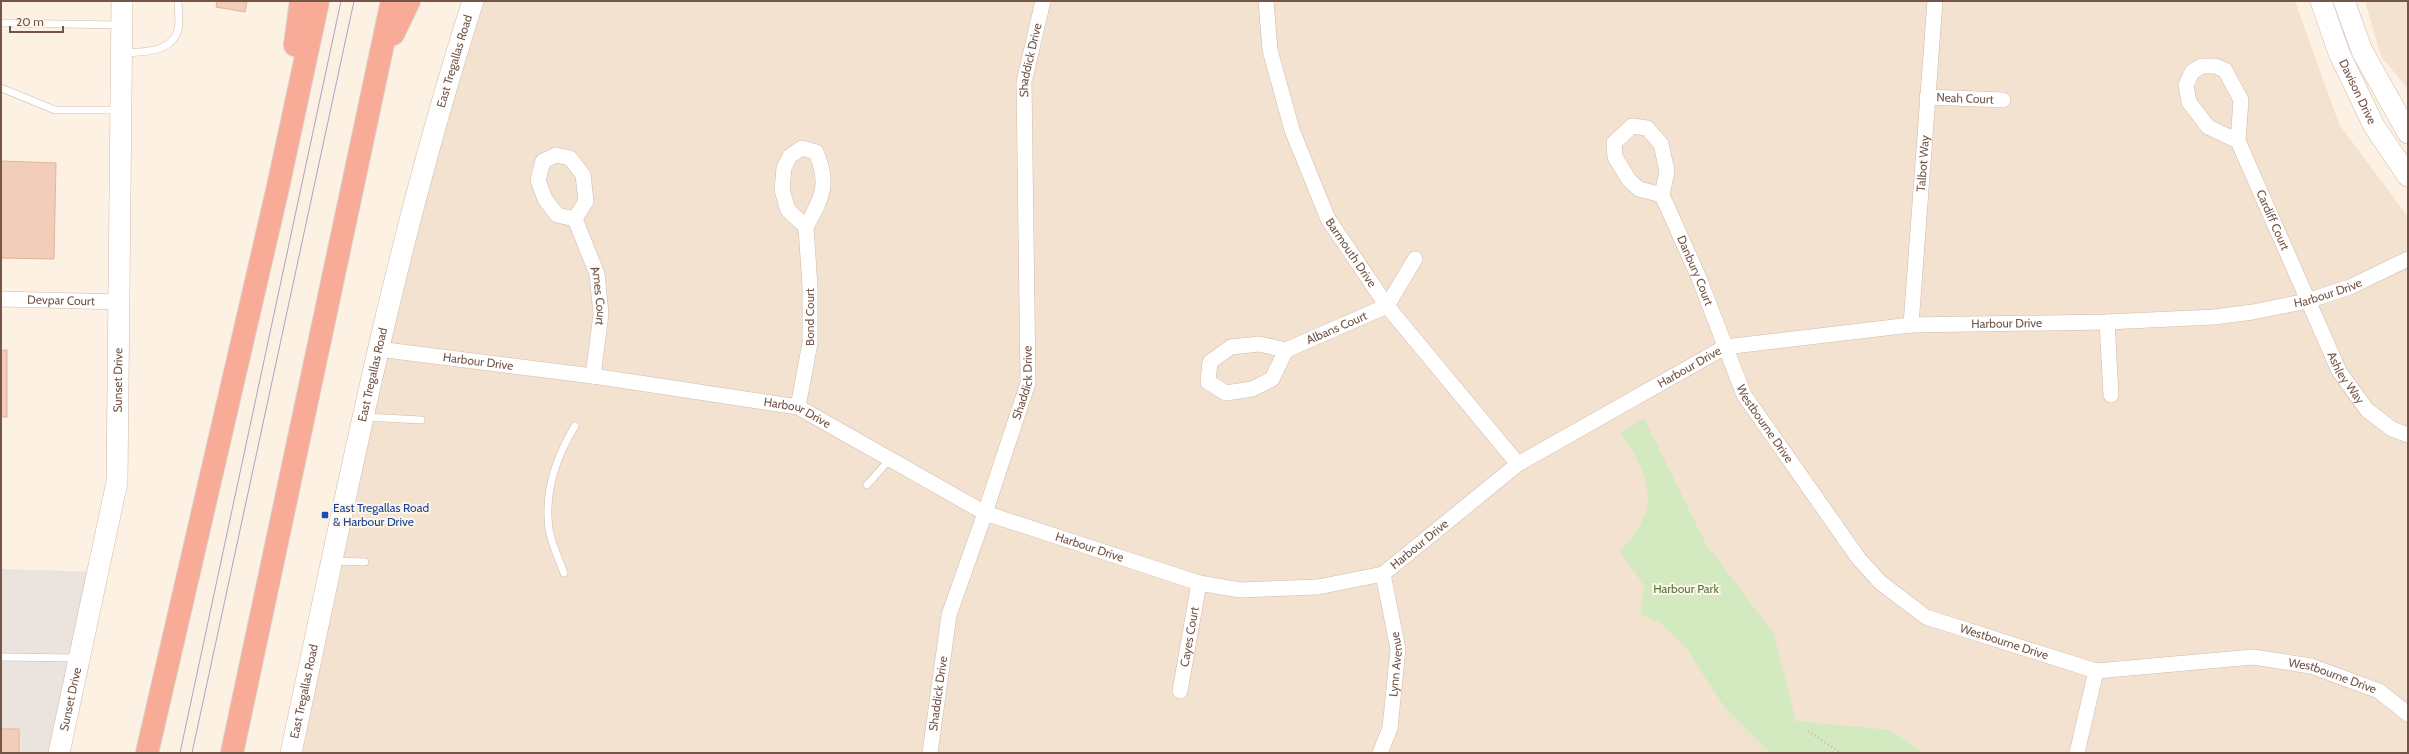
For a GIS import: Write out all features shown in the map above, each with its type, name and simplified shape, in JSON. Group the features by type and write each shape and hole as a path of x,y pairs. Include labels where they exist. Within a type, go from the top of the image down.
{"highway":[{"path":"278,186 301,1"},
{"path":"147,753 278,186 318,1"},
{"path":"232,753 392,1"},
{"path":"378,63 409,1"}],"street":[{"name":"Sunset Drive","path":"59,753 117,482 122,1"},
{"name":"East Tregallas Road","path":"291,753 378,349 450,74 473,1"},
{"name":"Shaddick Drive","path":"930,753 949,615 1028,383 1024,82 1043,1"},
{"name":"Barmouth Drive","path":"1266,1 1270,50 1292,130 1328,219 1387,306 1518,464"},
{"name":"Talbot Way","path":"1911,325 1935,1"},
{"name":"Davison Drive","path":"2321,1 2340,53 2374,126 2408,176"},
{"name":"Davison Drive","path":"2344,1 2362,51 2408,133"},
{"name":"Cardiff Court","path":"2238,141 2208,127 2189,102 2186,85 2192,72 2202,66 2215,66 2225,70 2241,100 2238,141 2307,301"},
{"name":"Neah Court","path":"1927,97 2003,100"},
{"path":"1632,126 1647,128 1661,144 1668,171 1662,195 1639,189 1629,180 1615,157 1614,143 1632,126"},
{"path":"802,148 816,152 824,170 822,198 806,226 788,210 782,190 784,168 790,156 802,148"},
{"name":"Danbury Court","path":"1662,195 1698,278 1725,347"},
{"name":"Ames Court","path":"575,219 597,274 601,314 593,376"},
{"name":"Bond Court","path":"798,407 810,343 810,287 806,226"},
{"path":"1387,306 1415,259"},
{"name":"Harbour Drive","path":"378,349 593,376 798,407 985,513 1199,583 1240,590 1318,587 1383,574 1518,464 1725,347 1911,325 2107,322 2214,317 2254,312 2307,301 2350,287 2403,261"},
{"name":"Devpar Court","path":"1,299 120,302"},
{"name":"Ashley Way","path":"2307,301 2339,371 2367,410 2392,429 2408,435"},
{"name":"Albans Court","path":"1286,350 1387,306"},
{"path":"2107,322 2111,395"},
{"path":"1259,344 1286,350 1272,379 1252,389 1226,393 1208,382 1210,362 1231,347 1259,344"},
{"name":"Westbourne Drive","path":"1725,347 1744,395 1859,559 1881,583 1926,617 2096,671 2253,658 2311,666 2379,691 2408,714"},
{"name":"Lynn Avenue","path":"1380,753 1390,728 1398,649 1383,574"},
{"name":"Cayes Court","path":"1180,691 1199,583"},
{"path":"2077,753 2096,671"}],"lane":[{"path":"122,53 148,52 166,45 174,39 178,29 178,1"},
{"path":"1,23 122,25"},
{"path":"1,88 55,110 122,110"},
{"path":"363,417 421,420"},
{"path":"564,573 549,530 547,499 562,447 575,426"},
{"path":"867,485 890,459"},
{"path":"332,561 365,562"},
{"path":"1,657 79,658"}],"path":[{"path":"1808,731 1841,753"}],"shaded area":[{"path":"473,1 2295,1 2339,124 2408,217 2408,753 291,753"},
{"path":"2365,1 2408,1 2408,89 2381,56"},
{"path":"1,569 98,572 59,753 1,753"}],"green space":[{"name":"Harbour Park","path":"1644,418 1706,544 1774,634 1796,721 1890,730 1924,753 1770,753 1725,708 1683,644 1660,623 1640,614 1644,586 1620,551 1633,535 1642,520 1647,506 1648,493 1645,479 1639,465 1621,433"}],"building":[{"path":"217,1 247,1 245,12 216,7"},
{"path":"1,161 56,163 54,259 1,258"},
{"path":"1,350 7,350 7,417 1,417"},
{"path":"1,729 19,729 19,753 1,753"}],"tram line":[{"path":"180,753 341,1"},
{"path":"192,753 354,1"}],"place":[{"name":"East Tregallas Road & Harbour Drive","path":"325,515"}]}
